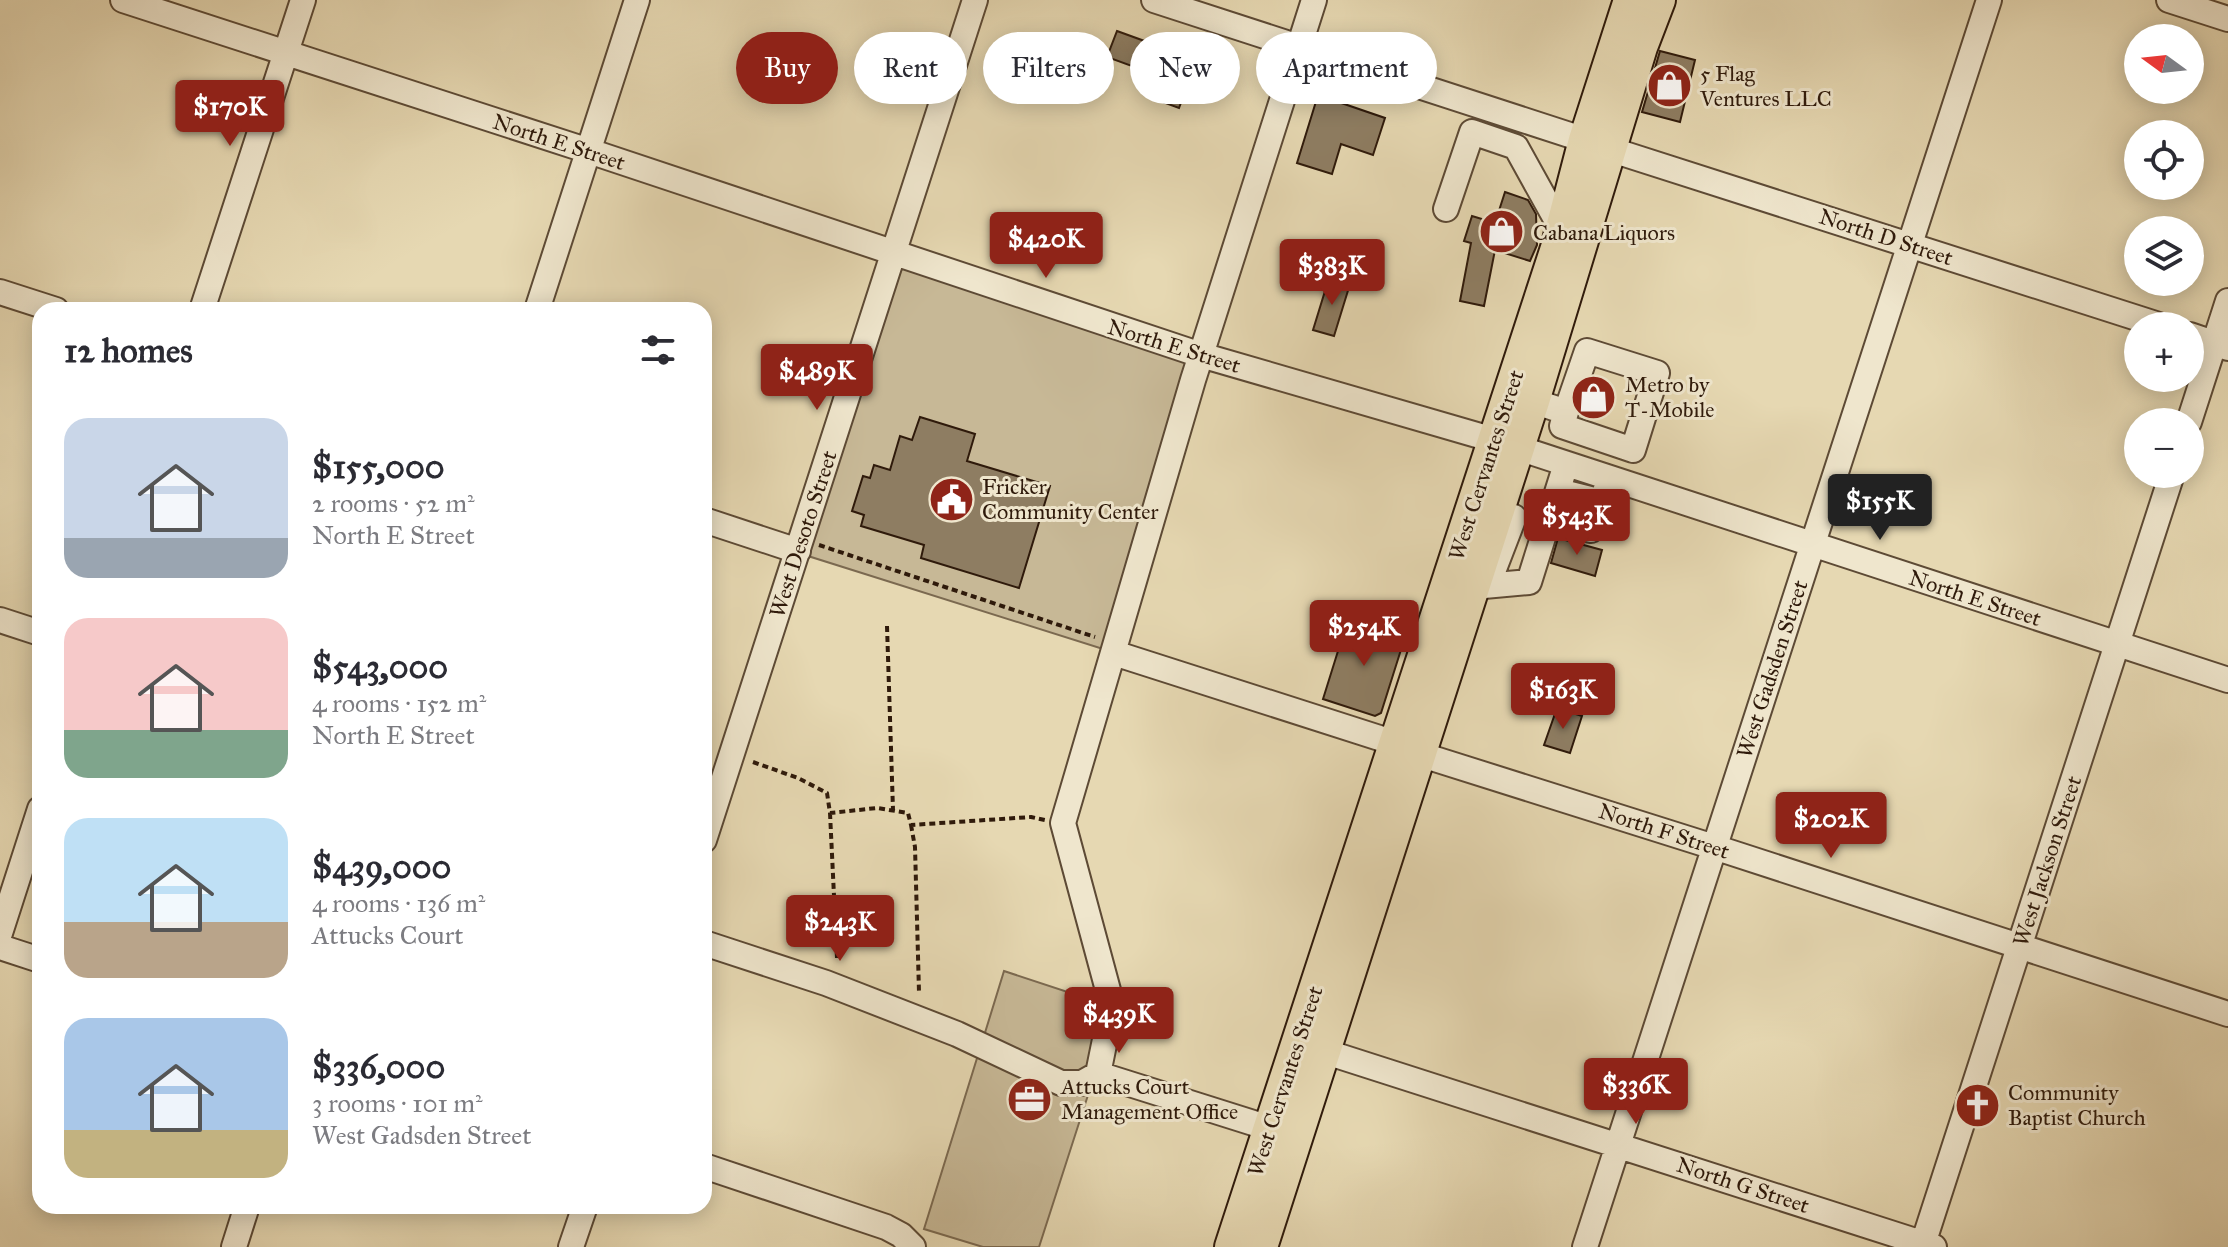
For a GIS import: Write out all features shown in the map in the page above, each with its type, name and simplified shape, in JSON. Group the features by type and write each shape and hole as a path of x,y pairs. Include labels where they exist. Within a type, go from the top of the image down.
{"main road":[{"name":"West Cervantes Street","path":"1231,1247 1346,892 1480,587 1505,514 1506,444 1533,401 1590,223 1597,144 1630,0"},
{"name":"West Cervantes Street","path":"1261,1247 1323,1051 1407,749 1506,444 1562,230 1659,0"},
{"path":"1323,1051 1314,1043 1313,1031 1345,932 1346,892"},
{"path":"1246,1247 1276,1150 1269,1128"}],"street":[{"name":"North E Street","path":"123,0 1201,355 1506,444 2228,680"},
{"path":"205,302 303,0"},
{"path":"540,302 637,0"},
{"name":"West Desoto Street","path":"712,815 975,0"},
{"name":"North D Street","path":"1154,0 1256,33"},
{"path":"1304,32 1314,0"},
{"name":"West Gadsden Street","path":"1585,1247 1989,0"},
{"path":"2169,0 2228,19"},
{"name":"North D Street","path":"1437,92 2124,314"},
{"path":"1098,1074 1112,1005 1063,823 1201,355 1281,104"},
{"path":"1497,140 1505,114"},
{"path":"1446,209 1472,132 1516,147 1562,230"},
{"path":"0,292 32,302"},
{"path":"2195,408 2221,345 2228,301"},
{"path":"1587,351 1657,373 1633,450 1562,426 1566,412 1587,351"},
{"path":"1533,401 1566,412"},
{"path":"1480,587 1529,582 1558,491 1590,435"},
{"path":"1505,514 1547,525 1591,530 1610,478"},
{"name":"West Jackson Street","path":"1926,1246 2168,488"},
{"path":"1558,491 1602,502"},
{"path":"712,522 800,545"},
{"path":"0,620 32,630"},
{"name":"North F Street","path":"1115,648 1407,749 2228,1014"},
{"path":"0,933 32,834"},
{"path":"712,946 826,983 957,1034 1061,1083 1082,1083 1098,1074 1269,1128"},
{"path":"0,947 32,957"},
{"name":"North G Street","path":"1323,1051 1926,1246"},
{"path":"712,1169 886,1227 901,1235 913,1247"},
{"path":"234,1247 244,1214"},
{"path":"571,1247 582,1214"}],"path":[{"path":"800,545 1115,648"},
{"path":"887,626 893,810"},
{"path":"753,762 798,778 827,793 837,958"},
{"path":"830,813 877,808 908,813 915,847 919,992"},
{"path":"911,825 1031,817 1063,823"}],"shaded area":[{"path":"900,267 1187,361 1103,649 808,556"},
{"path":"1004,971 1116,1008 1098,1065 1078,1073 1064,1073 984,1036"},
{"path":"978,1055 1089,1092 1039,1247 983,1247 924,1229"}],"building":[{"path":"1117,31 1130,36 1130,65 1114,60"},
{"name":"5 Flag Ventures LLC","path":"1660,51 1695,60 1680,122 1642,112"},
{"path":"1315,104 1344,104 1385,118 1373,155 1341,144 1332,174 1297,163"},
{"name":"Cabana Liquors","path":"1505,192 1528,200 1536,214 1537,245 1530,261 1495,250 1484,306 1460,301 1471,243 1464,241 1472,216 1495,223"},
{"path":"1329,278 1350,284 1334,336 1313,330"},
{"name":"Fricker Community Center","path":"920,417 975,434 967,461 1050,486 1019,588 921,558 924,545 861,526 864,515 852,511 863,476 870,478 874,465 890,470 900,436 912,440"},
{"path":"1558,538 1602,550 1595,576 1551,563"},
{"path":"1348,619 1405,637 1381,713 1375,716 1323,699"},
{"path":"1557,708 1582,716 1570,753 1544,745"}],"place":[{"name":"5 Flag Ventures LLC","path":"1669,86"},
{"name":"Cabana Liquors","path":"1502,232"},
{"name":"Metro by T-Mobile","path":"1594,397"},
{"name":"Fricker Community Center","path":"951,499"},
{"name":"Attucks Court Management Office","path":"1030,1099"},
{"name":"Community Baptist Church","path":"1977,1105"}]}
